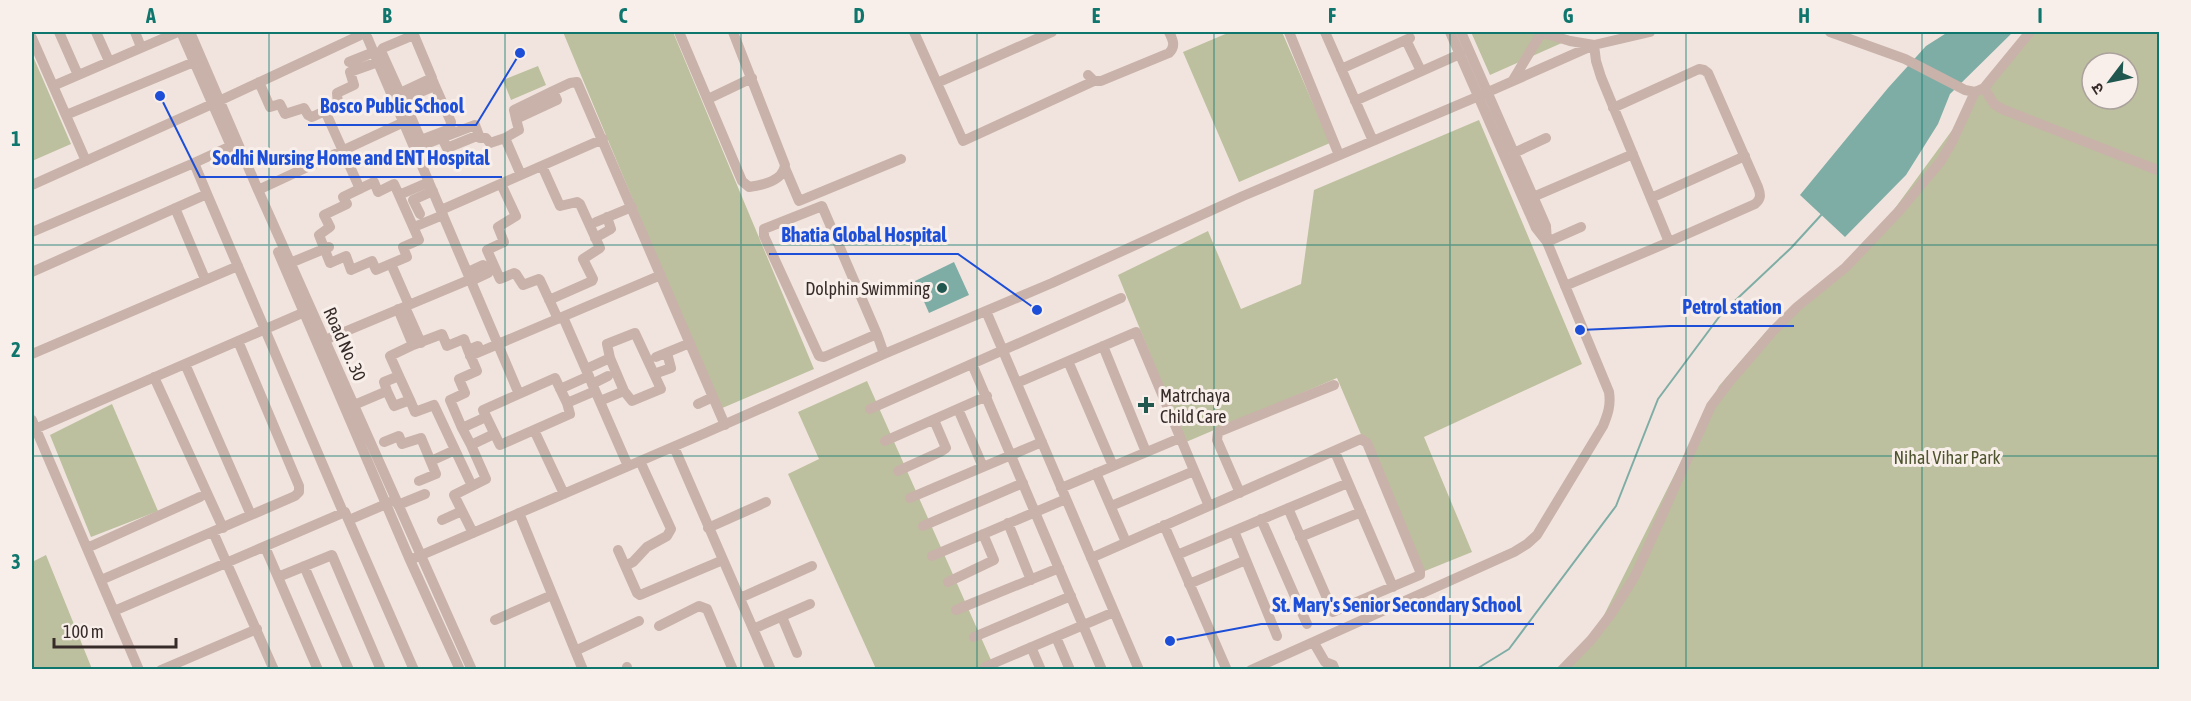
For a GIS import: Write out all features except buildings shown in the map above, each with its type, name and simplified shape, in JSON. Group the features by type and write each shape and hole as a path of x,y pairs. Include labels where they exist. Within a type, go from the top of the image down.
{"street":[{"path":"59,32 78,75"},
{"path":"96,32 109,61"},
{"path":"135,32 141,47"},
{"path":"52,86 179,32"},
{"name":"Road No. 30","path":"179,32 258,190 290,263 307,311 325,340 353,411"},
{"name":"Road No. 30","path":"190,32 231,146 394,503 460,669"},
{"path":"32,185 366,32 376,57 399,97 421,140 450,129 452,122 411,34 381,51 399,97 404,122 519,394"},
{"path":"679,32 744,184 753,187 777,178 783,174 785,168"},
{"path":"734,32 799,201 901,159"},
{"path":"914,32 963,141 1091,78 1101,81 1169,53 1174,43 1169,32"},
{"path":"937,83 1052,32"},
{"path":"1289,32 1339,155"},
{"path":"1324,32 1373,141"},
{"path":"1450,32 1514,153 1546,226 1547,242"},
{"path":"1251,669 1314,643 1514,552 1537,535 1603,426 1610,401 1609,392 1547,242 1536,228 1461,32"},
{"path":"1512,81 1542,32 1570,41 1594,45"},
{"path":"415,558 1594,45 1618,35 1650,32"},
{"path":"1830,32 1905,59 1975,90 2002,109 2160,171"},
{"path":"1562,669 1605,623 1635,576 1699,431 1712,406 1730,381 1774,330 1846,267 1900,210 1947,151 1975,90 2030,32"},
{"path":"32,38 86,160"},
{"path":"1341,69 1408,39 1421,71"},
{"path":"1594,45 1596,61 1613,108 1669,242"},
{"path":"1355,101 1460,54"},
{"path":"259,82 270,107 279,104 285,114 302,107 310,117 339,104 337,93 354,85 350,72 376,57"},
{"path":"349,62 376,57"},
{"path":"66,115 194,62"},
{"path":"1565,286 1760,200 1761,194 1745,156 1708,73 1704,70 1699,69 1613,108"},
{"path":"708,99 752,78"},
{"path":"399,97 433,82"},
{"path":"415,148 475,125 480,138 486,138 490,143 505,138 519,130 516,119 557,100 553,91 577,82 724,424"},
{"path":"325,111 360,189"},
{"path":"258,190 404,122"},
{"path":"505,138 521,175"},
{"path":"1514,153 1546,138"},
{"path":"414,227 501,184 603,139"},
{"path":"32,232 231,146"},
{"path":"1533,197 1633,154"},
{"path":"1651,198 1745,156"},
{"path":"194,163 264,330 414,669"},
{"path":"542,166 558,204 561,206 579,202 600,248 584,259 601,300"},
{"path":"324,236 328,250 330,263 346,256 351,270 372,261 376,270 391,264 407,256 403,247 419,240 394,184 378,192 374,183 343,197 347,204 324,215 330,227 319,236 328,250"},
{"path":"501,184 516,216 498,227 504,242 487,250 491,267 500,279 515,273 524,285 539,279 592,384 628,466"},
{"path":"399,195 431,187"},
{"path":"420,214 413,200 431,187"},
{"path":"32,272 207,194"},
{"path":"877,334 825,357 819,356 764,236 764,230 822,206 877,334 884,354"},
{"path":"596,222 632,207"},
{"path":"175,208 205,279"},
{"path":"595,237 611,230 608,217"},
{"path":"1547,242 1581,227"},
{"path":"290,263 328,250"},
{"path":"391,264 417,344"},
{"path":"32,354 238,266"},
{"path":"325,340 470,278 488,273 491,267"},
{"path":"469,353 560,318 661,275"},
{"path":"549,300 592,281"},
{"path":"870,409 1121,298"},
{"path":"139,669 87,548 37,446 33,425 154,377 307,311"},
{"path":"986,311 1136,669"},
{"path":"1017,383 1136,332 1209,506"},
{"path":"635,333 661,389 631,402 610,358 606,345 635,333"},
{"path":"472,486 434,405 416,412 390,356 442,334 447,346 464,339 477,371 459,379 465,393 450,400 486,479 472,486 454,495 473,533"},
{"path":"101,580 295,496 299,492 299,486 238,341"},
{"path":"656,357 690,343"},
{"path":"1103,346 1146,452"},
{"path":"654,374 671,368 667,353"},
{"path":"592,384 610,358"},
{"path":"1068,361 1113,466"},
{"path":"972,363 1102,669"},
{"path":"185,364 251,515"},
{"path":"399,376 384,382 387,391 394,406 410,400"},
{"path":"567,403 592,384 608,376"},
{"path":"154,377 218,530 226,564 274,669"},
{"path":"555,378 570,414 500,445 483,410 519,394 555,378"},
{"path":"560,389 592,384 624,391"},
{"path":"1240,493 1217,440 1218,432 1334,385"},
{"path":"353,411 387,391"},
{"path":"885,441 987,396"},
{"path":"698,404 713,397"},
{"path":"958,409 983,467"},
{"path":"462,428 486,417"},
{"path":"898,471 945,448 934,420"},
{"path":"534,430 564,494"},
{"path":"471,445 494,434"},
{"path":"384,442 399,436 402,444 422,438 436,474 419,481"},
{"path":"1061,488 1179,438"},
{"path":"1091,558 1361,439 1367,443 1420,575 1333,612 1288,508"},
{"path":"910,498 1042,442"},
{"path":"674,447 740,598 767,668"},
{"path":"431,461 455,450"},
{"path":"1335,452 1393,587"},
{"path":"625,566 633,562 647,547 667,536 671,529 640,461"},
{"path":"1111,506 1194,471"},
{"path":"1096,473 1126,542"},
{"path":"923,526 1023,483"},
{"path":"1177,555 1348,483"},
{"path":"114,611 265,547 346,516 425,494"},
{"path":"87,548 200,497"},
{"path":"932,556 1066,499"},
{"path":"708,528 766,502"},
{"path":"442,520 462,511"},
{"path":"1300,537 1361,512"},
{"path":"519,513 583,669"},
{"path":"1261,519 1307,624"},
{"path":"1008,523 1031,580"},
{"path":"1164,525 1226,668"},
{"path":"1234,531 1277,636"},
{"path":"948,582 994,560 983,534"},
{"path":"265,547 318,669"},
{"path":"618,550 640,595 723,560"},
{"path":"278,577 332,555 381,669"},
{"name":"Road No. 30","path":"415,558 472,669"},
{"path":"1189,584 1246,560"},
{"path":"304,566 349,669"},
{"path":"740,598 812,566"},
{"path":"956,610 1059,568"},
{"path":"495,620 552,595"},
{"path":"974,637 1071,596"},
{"path":"753,629 810,604"},
{"path":"659,626 699,606 704,606 734,669"},
{"path":"985,667 1114,612"},
{"path":"782,616 796,653"},
{"path":"575,651 639,621"},
{"path":"161,669 257,630"},
{"path":"1056,637 1070,669"},
{"path":"1314,643 1323,666 1333,665 1335,669"},
{"path":"1031,647 1041,669"}],"green space":[{"path":"563,32 673,32 814,369 720,409"},
{"path":"1230,32 1282,32 1330,143 1239,182 1183,52"},
{"path":"1471,32 1553,32 1573,38 1490,75"},
{"name":"Nihal Vihar Park","path":"2034,32 2159,32 2159,669 1558,670 1598,627 1719,386 1770,327 1868,245 1986,84"},
{"path":"32,54 71,144 32,161"},
{"path":"538,66 546,85 511,100 503,80"},
{"path":"1479,120 1582,364 1424,437 1472,552 1420,573 1337,378 1186,442 1118,275 1208,231 1241,309 1301,284 1314,190"},
{"path":"867,381 995,669 876,669 788,474 819,459 798,412"},
{"path":"112,404 158,511 91,537 50,435"},
{"path":"46,555 92,669 32,669 32,562"}],"water":[{"path":"1948,32 2013,32 1950,94 1938,124 1906,175 1845,237 1800,195 1888,88 1926,46"},
{"name":"Dolphin Swimming","path":"954,262 969,295 929,313 915,281"}],"waterway":[{"path":"1475,670 1509,649 1616,506 1658,399 1722,313 1791,248 1823,213"}],"place":[{"name":"Bosco Public School","path":"520,53"},
{"name":"Sodhi Nursing Home and ENT Hospital","path":"160,96"},
{"name":"Dolphin Swimming","path":"942,288"},
{"name":"Bhatia Global Hospital","path":"1037,310"},
{"name":"Petrol station","path":"1580,330"},
{"name":"Matrchaya Child Care","path":"1146,405"},
{"name":"St. Mary's Senior Secondary School","path":"1170,641"}]}
